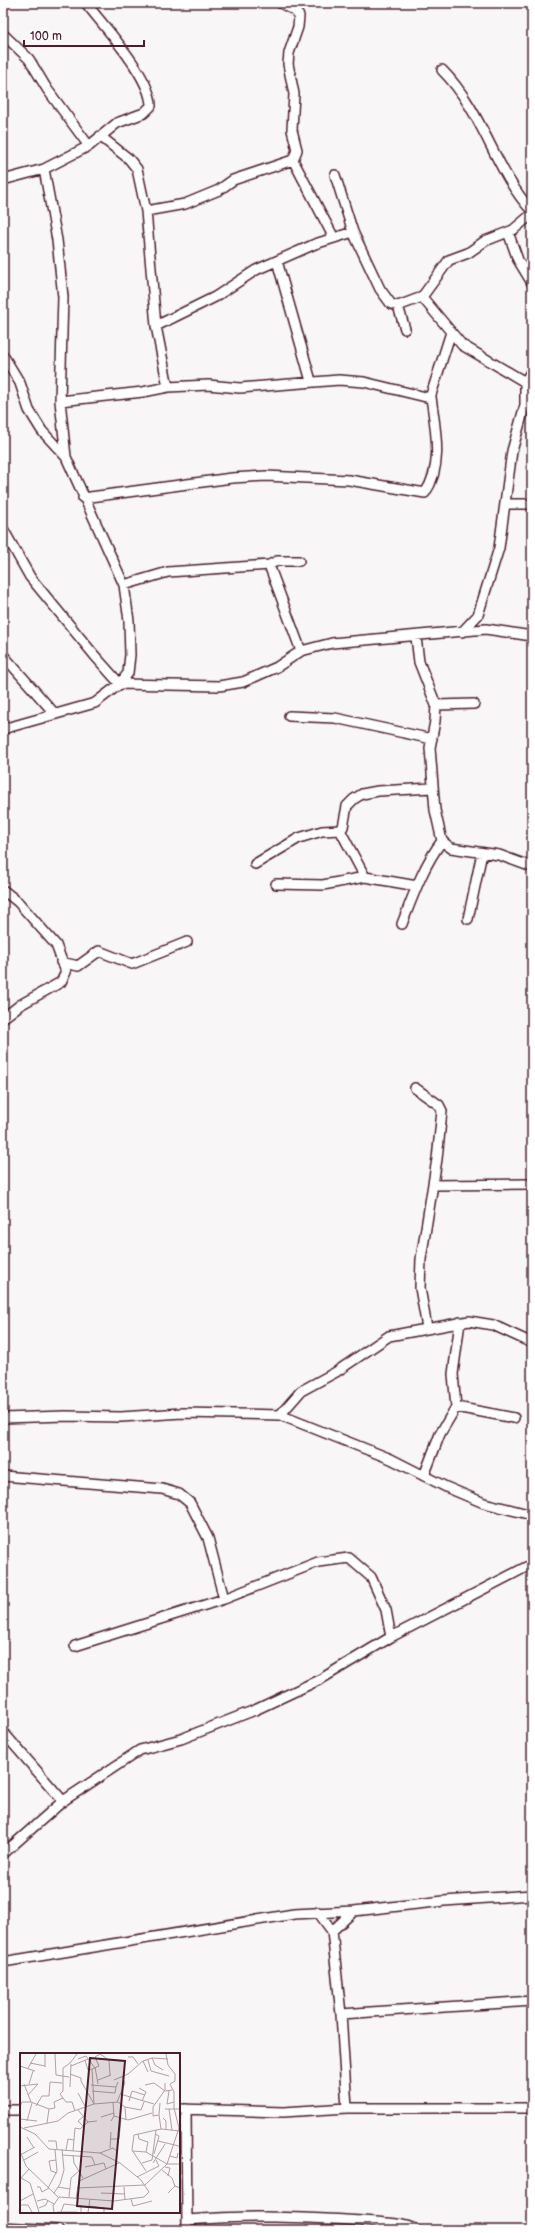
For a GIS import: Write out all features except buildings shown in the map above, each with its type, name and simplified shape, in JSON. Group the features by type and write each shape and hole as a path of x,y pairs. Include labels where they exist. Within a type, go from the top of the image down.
{"street":[{"path":"3,180 44,169 89,146 116,124 144,112 152,106 148,86 86,3"},
{"path":"280,3 294,10 299,16 298,27 289,53 288,64 294,94 292,130 297,150 293,160 334,238"},
{"path":"3,34 29,59 47,88 89,146"},
{"path":"442,70 458,86 481,123 520,198 532,211"},
{"path":"100,136 129,159 137,169 146,211 156,326 168,387"},
{"path":"146,211 185,204 219,190 232,180 293,160"},
{"path":"3,729 95,703 120,684 128,673 130,655 130,622 124,585 83,498 66,457 60,401 62,297 56,240 44,169"},
{"path":"334,175 353,232 386,299 391,304 398,306 422,298 449,260 468,253 485,241 508,232 532,214"},
{"path":"156,326 215,296 256,270 315,244 353,232"},
{"path":"508,232 518,260 532,283"},
{"path":"277,261 311,381"},
{"path":"422,298 462,344 525,382"},
{"path":"398,306 404,330"},
{"path":"83,498 232,478 266,476 349,480 425,493 437,468 431,397 451,332"},
{"path":"3,355 20,383 29,410 42,431 66,457"},
{"path":"462,632 478,615 499,548 512,451 525,405 525,382 532,370"},
{"path":"60,401 143,392 168,387 208,385 240,388 311,381 339,380 364,382 431,397"},
{"path":"505,504 532,504"},
{"path":"3,529 30,577 120,684 219,686 243,682 277,667 301,651 332,643 416,637 486,629 532,636"},
{"path":"124,585 168,572 269,566 276,561 299,561"},
{"path":"269,566 301,651"},
{"path":"416,637 419,662 436,705 430,748 432,788 442,841 451,848 499,855 532,867"},
{"path":"3,655 56,714"},
{"path":"436,705 474,704"},
{"path":"289,716 335,718 432,739"},
{"path":"255,864 299,838 322,831 336,832 340,830 343,827 347,806 362,794 378,791 432,788"},
{"path":"340,830 365,877"},
{"path":"402,924 417,886 433,852 442,841"},
{"path":"468,919 482,853"},
{"path":"276,884 323,885 365,877 417,886"},
{"path":"3,890 18,902 56,945 66,972 61,982 20,1005 3,1018"},
{"path":"62,962 78,966 99,951 132,964 187,942"},
{"path":"415,1088 439,1104 442,1111 442,1122 421,1259 420,1288 428,1328"},
{"path":"433,1185 532,1184"},
{"path":"280,1415 301,1391 336,1372 389,1336 469,1321 493,1325 532,1342"},
{"path":"424,1476 440,1434 456,1407 453,1374 460,1322"},
{"path":"456,1407 514,1418"},
{"path":"3,1418 121,1417 182,1413 280,1415 391,1459 424,1476 484,1503 532,1515"},
{"path":"3,1476 162,1488 179,1494 190,1503 208,1538 224,1598"},
{"path":"75,1646 224,1598 318,1562 349,1558 372,1577 386,1610 391,1637"},
{"path":"3,1854 63,1801 140,1750 181,1739 254,1710 322,1679 391,1637 532,1564"},
{"path":"4,1735 34,1766 63,1801"},
{"path":"3,1962 294,1914 354,1911 444,1901 532,1895"},
{"path":"332,1931 354,1911"},
{"path":"318,1912 332,1931 341,2014 347,2108"},
{"path":"341,2014 532,2001"},
{"path":"187,2230 188,2220 182,2109 283,2112 347,2108 532,2108"},
{"path":"3,2110 20,2110"},
{"path":"188,2220 238,2216 287,2216 378,2222 416,2230"},
{"path":"3,2226 58,2230"}]}
